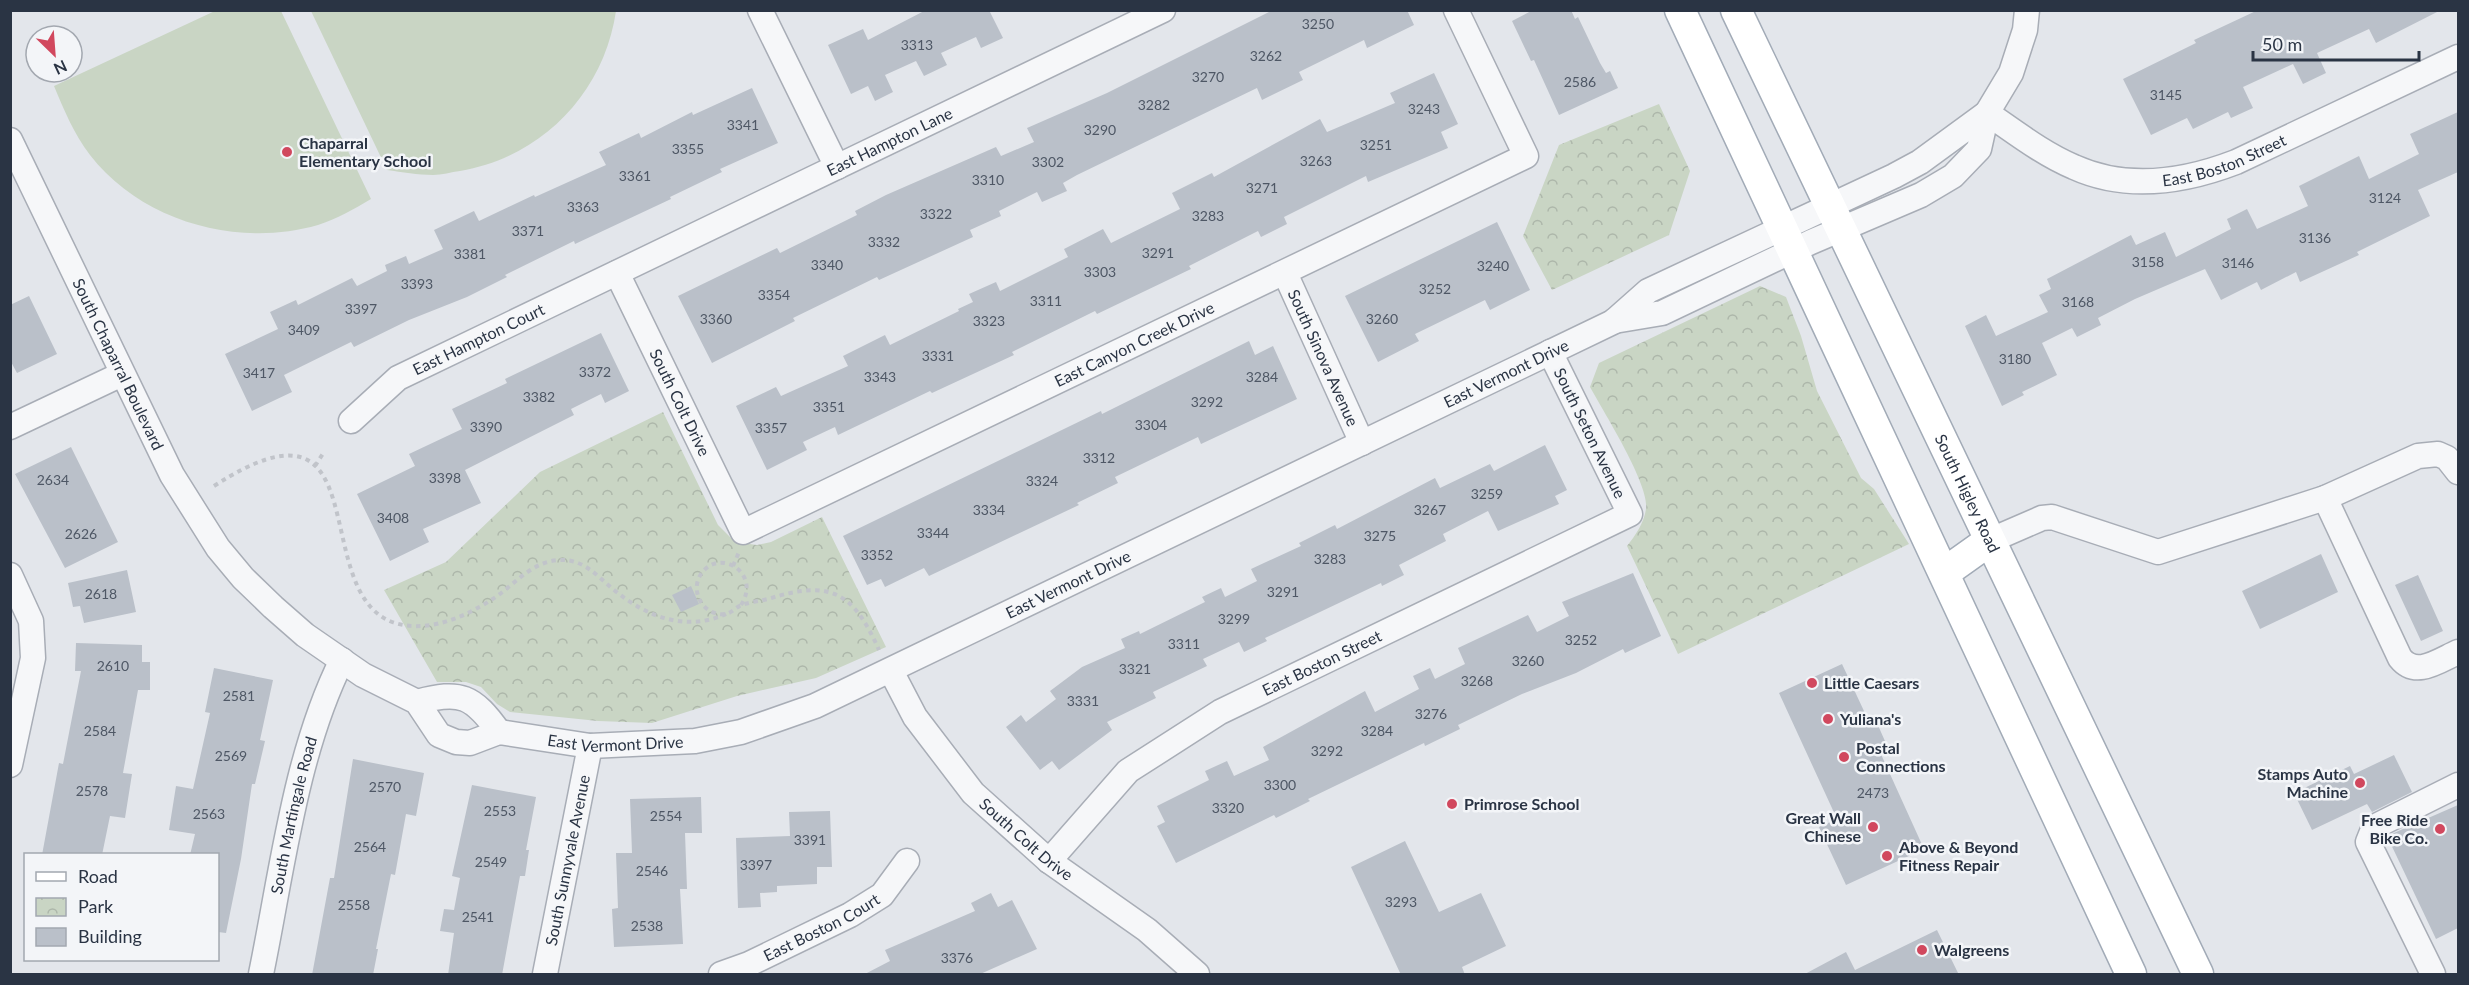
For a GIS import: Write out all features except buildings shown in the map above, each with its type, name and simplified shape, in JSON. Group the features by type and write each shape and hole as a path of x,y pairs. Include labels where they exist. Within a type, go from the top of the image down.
{"main road":[{"path":"1680,10 2131,975"},
{"name":"South Higley Road","path":"1736,10 2198,975"},
{"path":"1944,573 1989,541"}],"street":[{"path":"760,10 837,167"},
{"name":"East Hampton Lane","path":"617,273 1163,10"},
{"name":"East Canyon Creek Drive","path":"743,532 1526,156 1456,10"},
{"name":"East Vermont Drive","path":"243,578 305,635 363,675 417,702 439,735 456,742 470,743 499,732 590,746 695,741 741,732 815,706 885,662 1362,443 1612,322 1648,291 1788,238 1834,218 1921,195 1953,176 1979,149 1988,113 2011,74 2025,30 2027,10"},
{"name":"East Boston Street","path":"1988,113 2074,168 2118,180 2169,182 2202,175 2236,162 2458,57"},
{"name":"South Chaparral Boulevard","path":"10,140 172,475 197,518 243,578"},
{"name":"East Hampton Court","path":"351,421 398,378 617,273"},
{"name":"South Colt Drive","path":"617,273 743,532"},
{"name":"South Sinova Avenue","path":"1285,273 1362,443"},
{"name":"South Seton Avenue","path":"1550,352 1630,514"},
{"path":"10,427 122,374"},
{"path":"1989,541 2042,518 2052,518 2158,552 2325,498 2427,454 2447,458 2458,472"},
{"path":"2325,498 2400,658 2407,666 2417,669 2458,652"},
{"name":"East Boston Street","path":"1049,861 1128,771 1220,712 1630,514"},
{"path":"10,575 31,621 33,658 10,765"},
{"name":"South Martingale Road","path":"261,975 306,751 324,695 342,660"},
{"name":"South Colt Drive","path":"885,662 915,717 973,793 1049,861 1147,930 1197,975"},
{"path":"417,702 456,694 473,701 499,732"},
{"name":"South Sunnyvale Avenue","path":"545,975 590,746"},
{"path":"2433,975 2368,842 2374,827 2458,785"},
{"name":"East Boston Court","path":"721,975 749,964 858,910 882,895 908,861"}],"path":[{"path":"315,466 324,452"},
{"path":"214,486 239,470 266,458 288,456 305,460 315,466 329,485 334,498 349,561 362,595 375,613 394,622 416,626 452,620 491,600 536,567 562,560 583,564 633,604 661,616 695,624 710,621 741,605 797,591 816,589 831,592 845,598 857,610 885,662"},
{"path":"726,614 709,611 698,598 698,581 708,567 725,563 739,570 747,584 745,599 741,605"}],"green space":[{"path":"217,10 281,11 371,199 339,217 318,225 287,231 256,233 224,231 194,224 164,213 136,197 111,178 90,155 74,130 54,86 84,84 84,72"},
{"path":"311,11 616,11 609,41 598,69 583,94 542,136 517,152 490,163 433,175 387,170"},
{"path":"1659,104 1690,171 1669,235 1552,290 1523,236 1559,145"},
{"path":"1760,286 1786,297 1801,336 1817,391 1861,478 1874,489 1909,544 1678,654 1627,546 1639,529 1645,514 1645,498 1641,483 1590,387 1599,363"},
{"path":"663,412 718,525 735,542 757,545 771,542 822,517 886,647 816,678 737,696 652,723 598,721 510,712 497,704 481,687 466,682 437,682 384,590 446,562 540,472"}],"place":[{"name":"Chaparral Elementary School","path":"287,152"},
{"name":"Little Caesars","path":"1812,683"},
{"name":"Yuliana's","path":"1828,719"},
{"name":"Postal Connections","path":"1844,757"},
{"name":"Stamps Auto Machine","path":"2360,783"},
{"name":"Primrose School","path":"1452,804"},
{"name":"Great Wall Chinese","path":"1873,827"},
{"name":"Free Ride Bike Co.","path":"2440,829"},
{"name":"Above & Beyond Fitness Repair","path":"1887,856"},
{"name":"Walgreens","path":"1922,950"}]}
